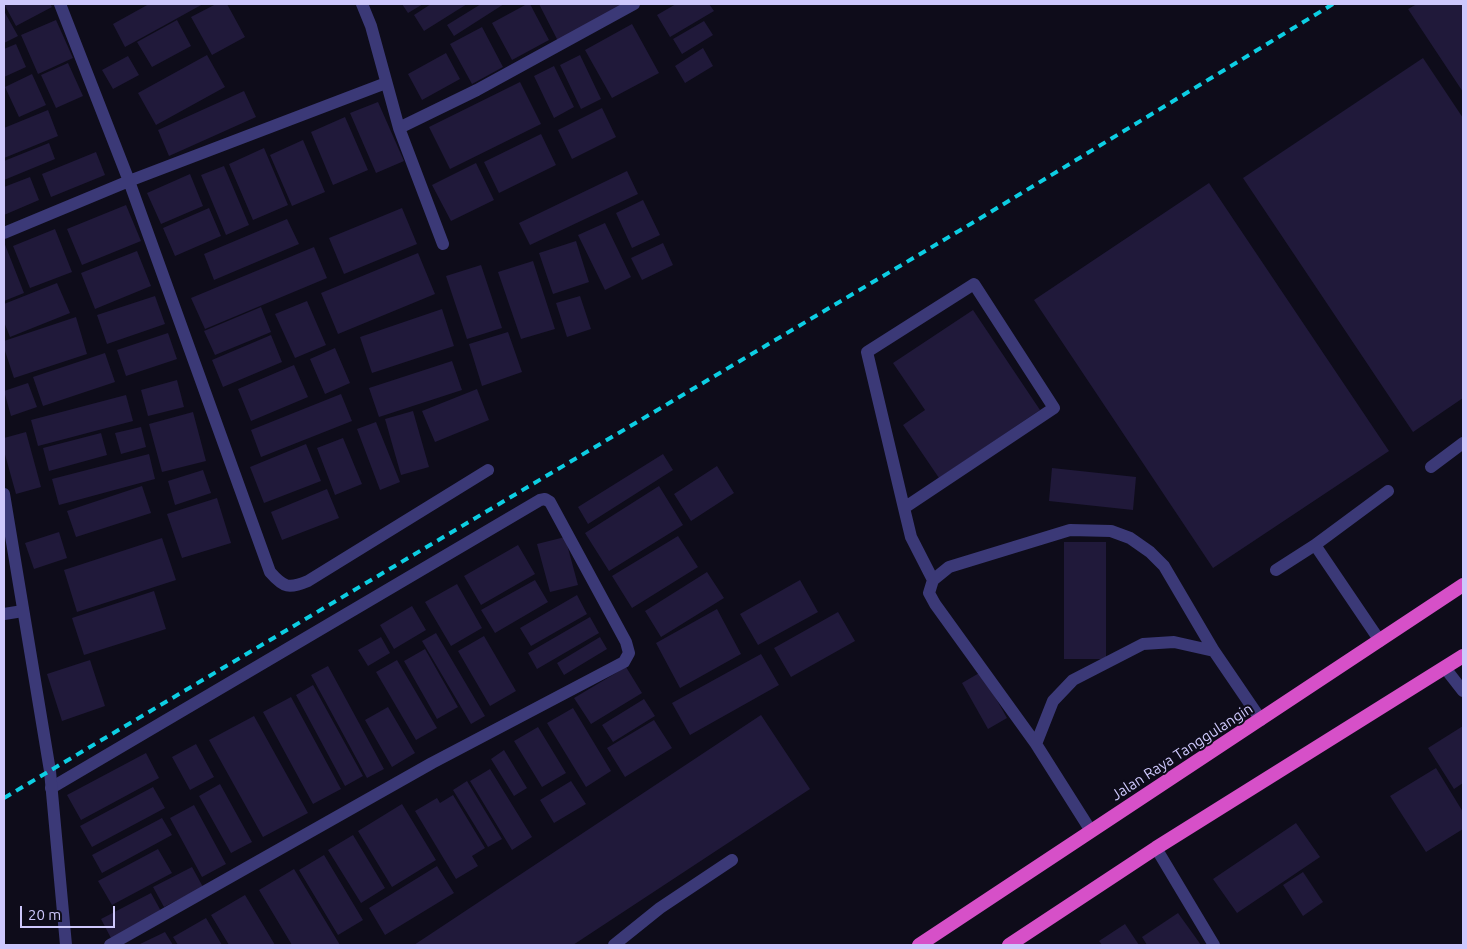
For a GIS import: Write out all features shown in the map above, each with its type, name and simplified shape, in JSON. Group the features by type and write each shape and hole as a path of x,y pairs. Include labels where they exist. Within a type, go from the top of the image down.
{"highway":[{"name":"Jalan Raya Tanggulangin","path":"919,945 1463,585"},
{"path":"1009,945 1156,848 1463,656"}],"street":[{"path":"60,4 129,181 266,562 270,572 280,584 293,587 308,581 488,470"},
{"path":"362,4 371,26 399,128 443,244"},
{"path":"399,128 477,90 634,4"},
{"path":"4,232 129,181 386,82"},
{"path":"904,508 1054,408 974,284 867,352 904,508 911,537 933,580"},
{"path":"1431,467 1463,443"},
{"path":"1276,570 1388,491"},
{"path":"4,494 50,771 66,945"},
{"path":"51,788 540,500 545,499 550,502 629,648 628,658 624,662 432,763 110,945"},
{"path":"1091,831 1036,744 929,593 933,580 949,567 1070,530 1111,531 1130,538 1150,552 1164,566 1214,651 1261,720"},
{"path":"1315,544 1380,640"},
{"path":"4,614 23,611"},
{"path":"1036,744 1053,700 1073,680 1143,644 1174,642 1214,651"},
{"path":"1445,668 1463,691"},
{"path":"1156,848 1214,945"},
{"path":"614,945 660,908 732,860"}],"building":[{"path":"4,4 50,4 52,7 16,26"},
{"path":"149,4 203,4 125,47 113,24"},
{"path":"216,4 227,4 245,37 212,55 191,17"},
{"path":"402,4 423,4 408,13"},
{"path":"431,4 467,4 424,31 414,15"},
{"path":"481,4 504,4 454,36 447,25"},
{"path":"530,4 549,40 512,60 492,23"},
{"path":"539,4 627,4 558,41"},
{"path":"676,4 709,4 714,11 670,37 657,15"},
{"path":"1417,4 1463,4 1463,92 1408,9"},
{"path":"4,11 18,36 4,43"},
{"path":"56,20 73,58 38,74 21,35"},
{"path":"177,20 191,46 152,67 137,42"},
{"path":"704,21 713,35 682,54 673,39"},
{"path":"632,24 659,73 612,98 585,50"},
{"path":"482,27 503,67 472,84 450,44"},
{"path":"16,44 26,67 4,77 4,49"},
{"path":"703,48 713,66 685,83 675,66"},
{"path":"446,53 460,79 422,100 408,74"},
{"path":"207,55 225,87 156,125 138,93"},
{"path":"580,55 601,99 581,109 560,65"},
{"path":"128,56 139,75 113,89 102,70"},
{"path":"1423,58 1463,118 1463,398 1413,432 1243,178"},
{"path":"68,63 83,96 56,108 41,75"},
{"path":"554,66 574,107 554,118 534,76"},
{"path":"32,74 46,105 19,117 5,87"},
{"path":"520,82 541,124 450,169 429,127"},
{"path":"244,91 256,117 169,156 158,130"},
{"path":"378,102 404,161 376,173 350,113"},
{"path":"602,108 616,137 572,159 558,130"},
{"path":"48,110 58,136 4,158 4,128"},
{"path":"345,117 368,170 333,185 311,132"},
{"path":"541,134 556,165 499,193 484,162"},
{"path":"303,140 325,192 292,206 270,155"},
{"path":"49,143 55,159 4,180 4,161"},
{"path":"264,148 288,205 253,220 229,164"},
{"path":"96,152 105,175 51,197 42,174"},
{"path":"476,163 494,200 451,221 432,185"},
{"path":"224,166 249,225 226,235 201,175"},
{"path":"627,171 638,194 530,245 519,223"},
{"path":"190,174 203,206 161,224 147,193"},
{"path":"30,177 39,200 4,215 4,187"},
{"path":"1209,183 1389,451 1213,568 1034,300"},
{"path":"643,200 660,235 632,248 616,213"},
{"path":"126,205 141,241 82,265 67,229"},
{"path":"209,208 221,236 175,256 163,228"},
{"path":"402,208 417,244 344,274 329,238"},
{"path":"287,219 299,244 214,280 204,254"},
{"path":"605,223 631,277 605,290 578,235"},
{"path":"55,229 72,272 30,288 13,246"},
{"path":"576,241 589,282 553,294 539,253"},
{"path":"4,242 24,293 4,301"},
{"path":"663,243 673,265 642,280 631,258"},
{"path":"314,247 327,278 205,329 191,298"},
{"path":"137,251 151,286 95,309 81,273"},
{"path":"418,253 435,294 338,334 321,293"},
{"path":"533,261 555,329 521,339 498,272"},
{"path":"481,265 502,328 467,339 446,276"},
{"path":"57,283 70,313 10,337 4,322 4,304"},
{"path":"155,296 165,324 107,344 97,315"},
{"path":"580,296 591,329 567,337 556,303"},
{"path":"307,301 326,345 295,358 275,314"},
{"path":"261,307 271,332 215,355 204,331"},
{"path":"442,309 454,346 372,373 360,337"},
{"path":"973,310 1040,410 939,478 903,425 925,410 893,363"},
{"path":"76,317 87,354 14,378 4,348 4,341"},
{"path":"508,332 522,372 482,386 469,344"},
{"path":"168,333 177,359 126,376 117,350"},
{"path":"271,335 282,362 223,387 212,360"},
{"path":"335,348 350,383 325,394 310,359"},
{"path":"105,353 115,382 43,406 33,377"},
{"path":"452,361 462,390 379,417 369,388"},
{"path":"294,365 308,397 251,421 238,389"},
{"path":"177,380 184,407 148,416 141,390"},
{"path":"28,383 37,407 11,416 4,391"},
{"path":"477,389 489,420 435,442 422,411"},
{"path":"341,394 352,421 261,457 251,430"},
{"path":"126,395 133,421 38,446 31,420"},
{"path":"413,411 429,467 401,475 385,419"},
{"path":"193,412 206,461 162,472 149,424"},
{"path":"376,422 400,482 380,490 357,429"},
{"path":"141,427 146,447 121,454 115,433"},
{"path":"26,432 41,487 16,494 4,451 4,438"},
{"path":"101,433 107,455 49,471 43,448"},
{"path":"343,438 362,484 335,495 317,448"},
{"path":"306,444 321,481 264,503 250,467"},
{"path":"149,454 155,479 59,505 52,479"},
{"path":"663,454 673,470 588,524 578,507"},
{"path":"717,466 734,493 691,521 674,494"},
{"path":"1052,468 1136,477 1133,510 1049,501"},
{"path":"203,470 211,493 175,505 168,481"},
{"path":"142,486 151,513 76,537 67,511"},
{"path":"659,486 683,525 609,571 585,533"},
{"path":"327,489 339,518 282,540 271,512"},
{"path":"217,498 231,543 182,558 167,514"},
{"path":"59,532 67,558 34,569 25,543"},
{"path":"678,536 698,567 632,608 612,576"},
{"path":"565,537 578,585 550,592 537,544"},
{"path":"162,538 176,580 77,612 64,570"},
{"path":"1064,542 1106,542 1106,659 1064,659"},
{"path":"518,545 535,574 481,605 464,576"},
{"path":"707,572 724,598 661,637 645,611"},
{"path":"535,580 548,602 495,633 481,610"},
{"path":"800,580 818,612 758,645 740,614"},
{"path":"457,584 482,628 451,646 425,602"},
{"path":"154,591 166,629 84,655 72,618"},
{"path":"577,595 587,614 531,646 520,628"},
{"path":"412,606 426,630 394,649 380,625"},
{"path":"717,609 741,654 680,688 656,643"},
{"path":"838,612 855,641 791,677 774,648"},
{"path":"590,617 599,633 537,669 528,653"},
{"path":"436,633 485,716 471,724 422,641"},
{"path":"484,636 516,691 490,706 458,651"},
{"path":"381,637 390,653 368,666 358,650"},
{"path":"600,637 607,649 564,675 557,663"},
{"path":"425,649 458,707 437,719 404,661"},
{"path":"761,654 779,685 690,735 672,703"},
{"path":"90,660 105,706 62,721 47,674"},
{"path":"397,660 437,728 416,740 376,672"},
{"path":"328,666 384,769 367,778 311,675"},
{"path":"626,667 642,693 591,724 574,698"},
{"path":"981,672 1007,718 988,729 962,683"},
{"path":"313,685 363,776 345,786 296,695"},
{"path":"291,697 341,789 313,804 263,712"},
{"path":"644,699 655,716 613,742 602,725"},
{"path":"388,707 415,753 392,767 365,720"},
{"path":"573,708 611,771 586,787 547,723"},
{"path":"761,715 810,789 573,945 414,945"},
{"path":"254,716 308,813 263,837 209,740"},
{"path":"654,720 672,748 625,777 607,748"},
{"path":"1463,726 1463,783 1454,789 1428,748"},
{"path":"538,727 566,773 542,787 514,741"},
{"path":"196,744 214,777 190,790 172,757"},
{"path":"504,750 527,788 514,796 491,759"},
{"path":"146,753 159,778 81,820 67,795"},
{"path":"1436,768 1463,812 1463,829 1426,852 1390,796"},
{"path":"490,769 532,837 512,850 470,781"},
{"path":"467,781 502,839 488,847 453,790"},
{"path":"571,781 586,804 554,823 540,800"},
{"path":"220,784 252,842 231,853 199,796"},
{"path":"153,787 165,808 92,847 80,826"},
{"path":"453,795 485,848 472,856 478,866 456,879 415,811 437,798 440,803"},
{"path":"402,804 436,860 392,887 358,831"},
{"path":"194,805 226,864 202,877 170,818"},
{"path":"162,818 172,835 102,873 92,855"},
{"path":"1296,823 1320,857 1237,913 1213,879"},
{"path":"353,835 385,888 361,903 328,850"},
{"path":"158,849 172,873 112,905 98,881"},
{"path":"324,855 363,920 338,935 299,870"},
{"path":"437,866 454,893 385,935 369,908"},
{"path":"192,867 203,887 164,907 153,887"},
{"path":"294,869 340,945 292,945 259,890"},
{"path":"1303,872 1323,902 1303,916 1283,885"},
{"path":"151,893 162,913 112,940 101,919"},
{"path":"245,895 275,945 229,945 211,915"},
{"path":"1178,913 1201,945 1147,945 1142,937"},
{"path":"206,918 222,945 178,945 173,937"},
{"path":"1125,924 1139,945 1102,945 1099,941"},
{"path":"165,932 173,945 138,945"}],"railway":[{"path":"4,798 974,222 1333,4"}]}
